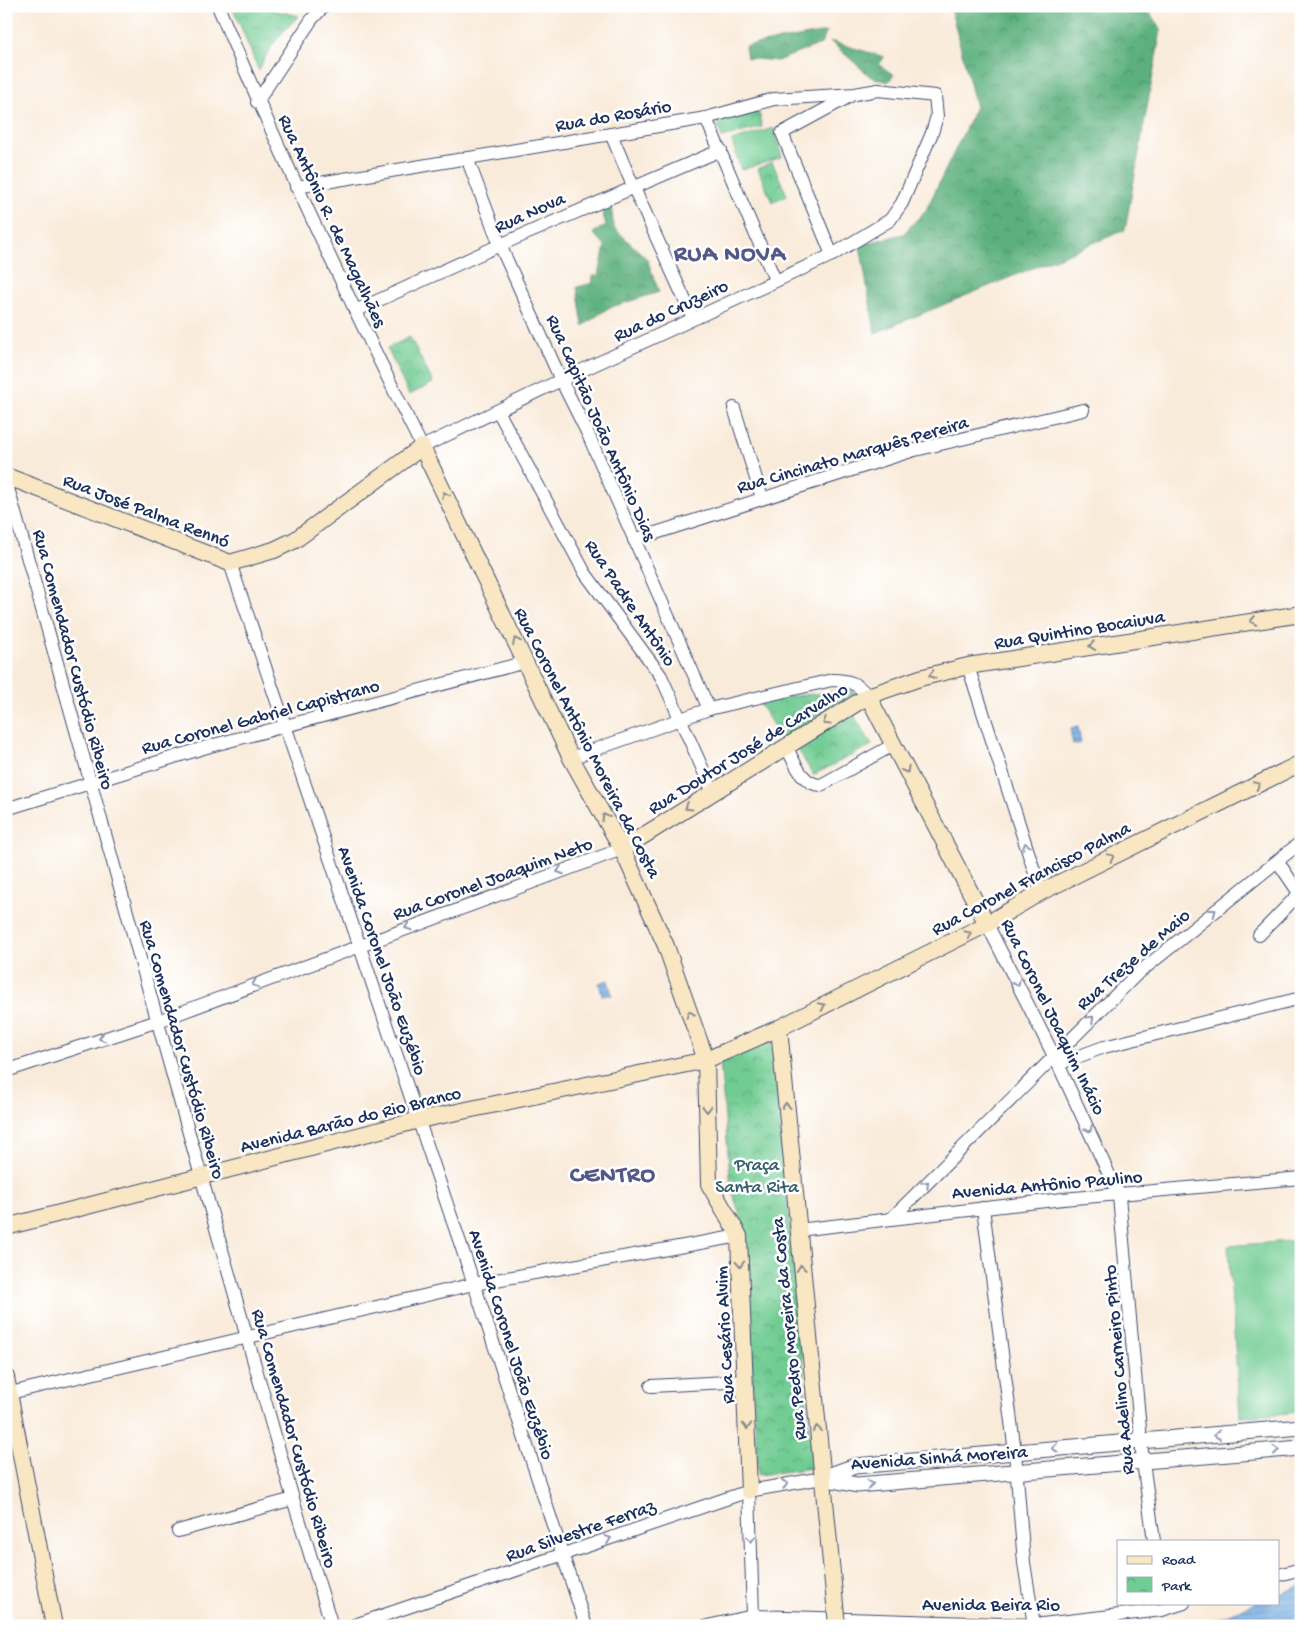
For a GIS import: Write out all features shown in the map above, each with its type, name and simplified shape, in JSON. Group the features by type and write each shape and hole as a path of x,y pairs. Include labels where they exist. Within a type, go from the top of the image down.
{"main road":[{"name":"Rua José Palma Rennó","path":"6,476 230,563 274,550 295,540 422,447"},
{"name":"Rua Coronel Antônio Moreira da Costa","path":"422,447 571,758 622,848 666,946 706,1060"},
{"name":"Rua Quintino Bocaiuva","path":"868,696 920,678 968,666 1301,614"},
{"name":"Rua Coronel Joaquim Inácio","path":"868,696 987,924"},
{"name":"Rua Doutor José de Carvalho","path":"622,848 868,696"},
{"name":"Rua Coronel Francisco Palma","path":"779,1028 987,924 1041,892 1301,763"},
{"path":"706,1060 779,1028"},
{"name":"Rua Pedro Moreira da Costa","path":"779,1028 837,1626"},
{"name":"Avenida Barão do Rio Branco","path":"6,1227 419,1120 706,1060"},
{"name":"Rua Cesário Alvim","path":"706,1060 709,1184 739,1236 749,1491"},
{"path":"7,1388 54,1626"}],"street":[{"name":"Rua Antônio R. de Magalhães","path":"218,6 296,187 422,447"},
{"path":"258,102 312,19 324,6"},
{"name":"Rua do Rosário","path":"296,187 706,118 774,99 855,94 878,90 935,96"},
{"path":"832,255 782,133 855,94"},
{"name":"Rua do Cruzeiro","path":"422,447 561,380 832,255 890,220 902,203 932,133 937,116 935,96"},
{"path":"706,118 775,280"},
{"path":"611,134 632,186 694,318"},
{"name":"Rua Nova","path":"355,311 632,186 720,150"},
{"name":"Rua Capitão João Antônio Dias","path":"467,158 500,245 561,380 587,432 710,709"},
{"path":"734,408 762,498"},
{"name":"Rua Cincinato Marquês Pereira","path":"634,540 911,451 1083,410"},
{"name":"Rua Padre Antônio","path":"498,411 585,573 661,676 713,792"},
{"name":"Rua Comendador Custódio Ribeiro","path":"6,481 246,1336 332,1626"},
{"name":"Avenida Coronel João Euzébio","path":"230,563 474,1284 586,1626"},
{"name":"Rua Coronel Gabriel Capistrano","path":"6,809 210,746 526,662"},
{"path":"968,666 1041,892"},
{"path":"571,758 710,709 832,680 845,680 859,685 868,696"},
{"path":"786,746 804,778 814,785 821,785 893,745"},
{"name":"Rua Treze de Maio","path":"892,1218 1056,1059 1136,975 1301,842"},
{"name":"Rua Coronel Joaquim Neto","path":"6,1070 158,1021 622,848"},
{"path":"1259,935 1300,895 1278,862"},
{"name":"Rua Coronel Joaquim Inácio","path":"987,924 1056,1059 1119,1196"},
{"path":"1056,1059 1301,998"},
{"name":"Avenida Antônio Paulino","path":"798,1230 983,1208 1301,1178"},
{"name":"Rua Adelino Carneiro Pinto","path":"1119,1196 1143,1462 1154,1540"},
{"path":"983,1208 1014,1452 1024,1564 1034,1625"},
{"path":"7,1388 474,1284 739,1236"},
{"path":"651,1386 746,1381"},
{"name":"Avenida Sinhá Moreira","path":"822,1478 855,1466 1301,1427"},
{"path":"1248,1433 1250,1453"},
{"name":"Avenida Sinhá Moreira","path":"822,1478 858,1485 1301,1448"},
{"name":"Rua Silvestre Ferraz","path":"352,1626 749,1491 822,1478"},
{"name":"Rua Cesário Alvim","path":"749,1491 753,1616"},
{"path":"178,1532 293,1499"},
{"path":"1280,1574 1301,1569"},
{"name":"Avenida Beira Rio","path":"707,1626 753,1616 1034,1625 1178,1604"}],"green space":[{"path":"232,6 256,6 299,16 276,41 259,71"},
{"path":"950,6 1145,6 1161,30 1125,230 875,333 860,245 903,234 926,210 976,107"},
{"path":"827,32 821,44 777,61 747,58 745,46"},
{"path":"830,41 884,57 879,65 894,75 888,82 871,77"},
{"path":"759,112 762,127 722,138 716,120"},
{"path":"773,128 782,157 741,170 732,141"},
{"path":"772,162 787,195 772,202 758,169"},
{"path":"611,206 614,228 647,259 659,292 608,308 583,326 577,287 593,283 592,276 599,275 605,246 593,233 606,225 602,211"},
{"path":"410,337 433,383 409,395 387,348"},
{"path":"852,690 854,693 782,739 757,700"},
{"path":"853,714 872,745 813,775 796,746"},
{"name":"Praça Santa Rita","path":"772,1041 813,1468 758,1475 744,1227 731,1188 720,1060"},
{"path":"1301,1240 1301,1412 1240,1417 1228,1246"}],"water":[{"path":"1078,727 1081,743 1073,745 1070,729"},
{"path":"608,980 612,995 602,995 599,983"},
{"path":"1301,1586 1301,1626 1191,1626 1206,1623 1254,1604 1280,1604 1280,1594"}],"district":[{"name":"RUA NOVA","path":"730,252"},
{"name":"CENTRO","path":"613,1173"}]}
